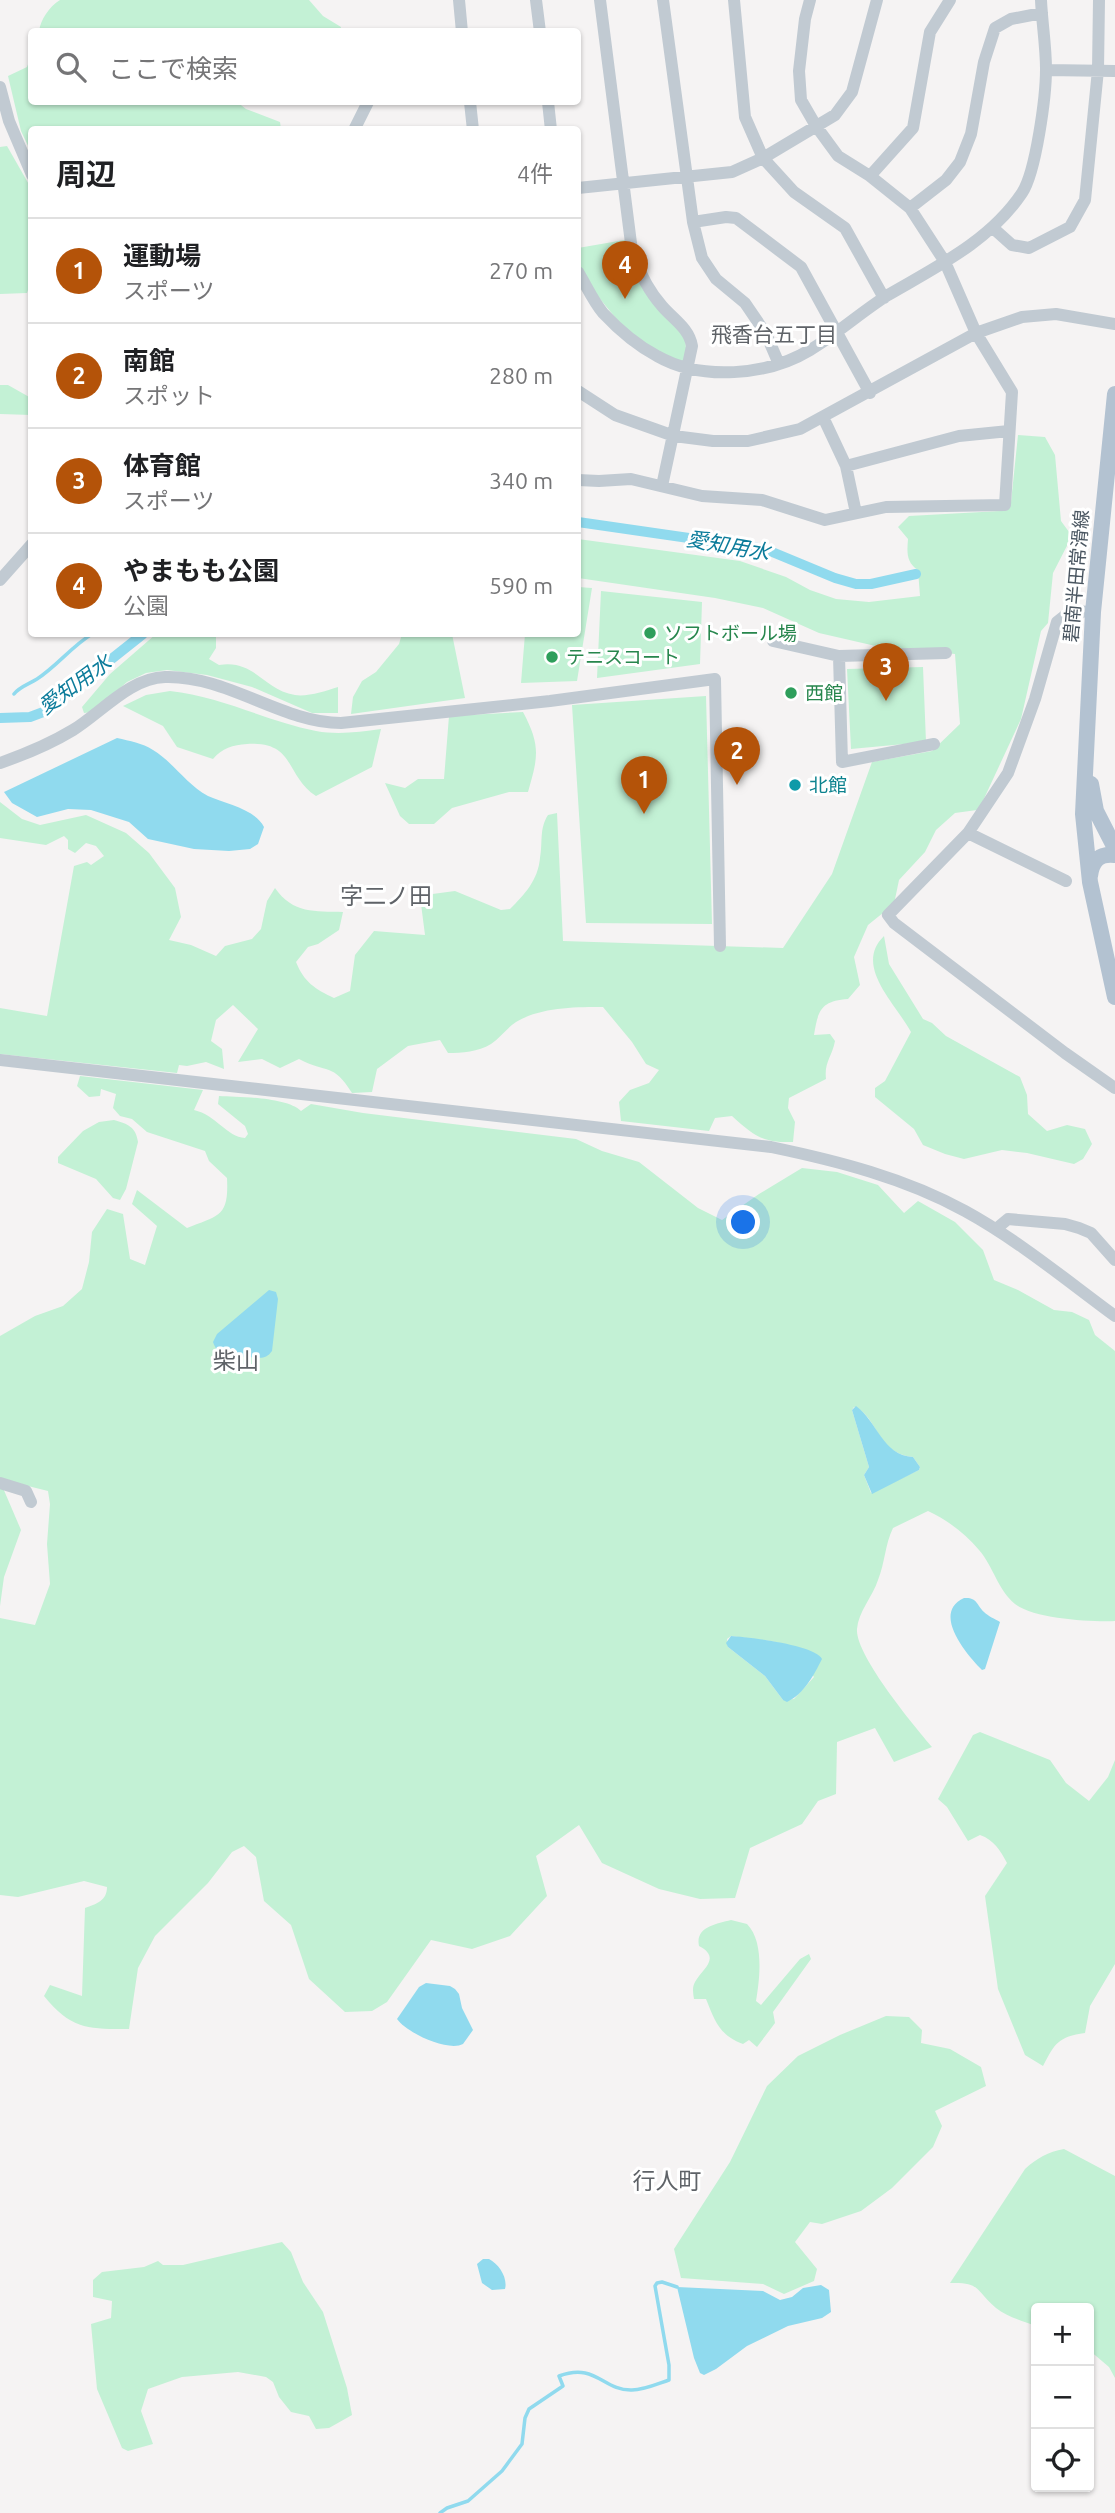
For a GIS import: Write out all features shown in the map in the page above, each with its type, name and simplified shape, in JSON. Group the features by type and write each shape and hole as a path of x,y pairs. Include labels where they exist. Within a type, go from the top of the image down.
{"main road":[{"name":"碧南半田常滑線","path":"1115,394 1093,612 1083,814 1090,882 1115,997"},
{"name":"碧南半田常滑線","path":"1086,761 1096,811 1115,848"},
{"path":"1090,882 1092,865 1096,859 1102,855 1115,855"}],"street":[{"path":"461,0 462,28"},
{"path":"536,0 540,28"},
{"path":"600,0 630,239 638,268 650,291 688,334 692,352 662,486"},
{"path":"663,0 693,222 702,258 716,279 745,303 766,334 779,364"},
{"path":"734,0 745,117 763,158 794,192 845,228 884,298"},
{"path":"581,480 631,479 702,496 762,500 825,520 886,507 1005,505 1012,391 976,333 945,262 910,208 870,176 838,156 801,100 799,71 810,0"},
{"path":"581,188 732,172 763,158 835,115 852,92 877,0"},
{"path":"870,176 913,128 930,32 950,0"},
{"path":"993,228 1012,245 1029,248 1070,227 1085,200 1098,70 1099,0"},
{"path":"581,277 603,312 632,338 658,357 688,369 723,372 756,370 779,364 809,351 884,298 945,262 993,228 1023,192 1034,164 1046,70 1042,7 995,28 984,62 971,134 960,162 946,180 910,208"},
{"path":"1046,70 1115,71"},
{"path":"0,87 9,121 28,166"},
{"path":"356,126 366,105"},
{"path":"470,105 473,126"},
{"path":"548,105 551,126"},
{"path":"693,222 736,218 800,267 870,393"},
{"path":"581,393 615,415 674,436 713,441 748,441 800,429 976,333 1022,317 1056,314 1115,324"},
{"path":"823,417 846,466 856,513"},
{"path":"846,466 959,436 1009,431"},
{"path":"0,580 28,548"},
{"path":"1093,612 1071,611 1057,622 1035,699 1008,773 968,833 888,915 891,921 1115,1088"},
{"path":"773,642 839,656 946,653"},
{"path":"839,656 842,762 934,744"},
{"path":"0,763 34,751 74,729 135,684 164,677 193,679 233,690 321,723 550,701 715,679 720,946"},
{"path":"968,833 1066,881"},
{"path":"0,1060 771,1147 841,1161 922,1190 964,1210 996,1229 1115,1316"},
{"path":"996,1229 1008,1219 1072,1226 1091,1233 1115,1260"},
{"path":"0,1483 26,1491 32,1502"}],"green space":[{"path":"60,0 309,0 323,16 341,27 40,28 52,6"},
{"path":"28,64 28,105 241,105 280,122 281,126 28,126 28,146 21,131 8,76"},
{"path":"7,146 28,183 27,293 0,294 0,147"},
{"path":"630,239 638,268 684,328 688,368 632,338 581,276 581,247"},
{"path":"0,385 8,385 28,396 28,415 0,414"},
{"path":"1018,435 1045,437 1055,455 1061,521 1072,536 1053,573 1048,623 1041,631 1021,719 981,805 977,810 955,813 936,830 925,852 899,880 894,904 868,925 854,957 860,985 848,999 832,1002 819,1013 814,1035 830,1034 835,1041 827,1064 826,1079 789,1098 788,1108 795,1122 793,1142 759,1137 732,1116 715,1118 709,1131 621,1121 619,1102 630,1090 649,1083 659,1070 646,1064 603,1007 536,1013 516,1022 491,1044 481,1049 448,1053 440,1040 408,1046 377,1069 372,1092 352,1093 334,1073 299,1059 280,1068 262,1059 238,1062 258,1029 233,1005 216,1020 211,1041 222,1049 224,1069 206,1062 179,1065 177,1073 0,1054 0,1008 47,1016 74,866 87,862 91,865 104,856 96,846 86,843 75,853 68,849 68,840 64,836 46,845 0,838 0,802 22,819 40,825 86,815 126,833 149,853 175,888 181,917 169,940 191,945 216,956 225,946 252,939 261,929 267,901 275,888 289,903 297,907 314,911 343,912 339,930 318,944 308,947 296,962 311,984 334,998 350,991 355,955 374,931 425,935 421,904 425,895 455,891 501,910 510,909 534,880 539,866 543,825 548,815 557,813 563,941 783,948 832,874 872,762 932,751 960,724 955,654 880,647 819,633 763,608 715,598 581,578 581,539 740,561 836,599 869,602 920,596 918,570 909,560 908,539 898,527 909,516 1000,511 1011,502"},
{"name":"テニスコート","path":"581,587 592,588 577,681 521,683 525,637 581,637"},
{"name":"ソフトボール場","path":"601,591 702,602 700,664 597,678"},
{"path":"153,637 216,637 216,648 209,659 219,665 242,666 284,692 295,695 338,687 338,713 312,713 252,687 207,675 167,670 146,673 127,682 92,712 84,713 82,707 110,674"},
{"path":"401,637 453,637 465,698 351,714 353,697 362,681 376,672 399,644"},
{"path":"923,667 926,742 851,749 847,669"},
{"path":"170,691 207,698 316,731 340,733 381,729 372,767 316,796 306,788 288,761 274,748 263,745 237,745 224,750 213,759 177,747 163,726 123,706 146,695"},
{"path":"706,696 712,924 586,923 572,705"},
{"path":"523,712 533,734 536,752 528,792 509,792 452,808 434,824 409,824 400,816 385,783 405,788 418,779 444,779 449,716"},
{"path":"884,936 889,964 923,1019 932,1023 946,1036 1020,1077 1027,1095 1028,1114 1047,1131 1067,1125 1085,1129 1092,1144 1083,1159 1074,1164 1002,1150 964,1159 945,1154 923,1145 914,1129 875,1097 875,1088 885,1081 911,1032 880,985 875,972 873,960 876,948"},
{"path":"80,1076 203,1090 194,1110 209,1116 233,1134 245,1138 248,1134 245,1126 218,1104 219,1096 274,1100 301,1111 311,1104 363,1113 576,1139 602,1151 639,1162 698,1208 722,1220 802,1168 837,1172 878,1185 904,1213 918,1201 955,1222 983,1250 994,1280 1054,1310 1072,1312 1089,1320 1095,1335 1115,1351 1115,1621 1049,1616 1015,1604 1004,1592 984,1556 974,1544 942,1518 928,1511 893,1528 876,1586 860,1616 857,1629 859,1641 875,1672 932,1747 894,1762 875,1728 837,1742 836,1794 818,1801 802,1824 750,1848 735,1898 700,1899 659,1889 602,1863 579,1825 536,1856 547,1896 510,1936 472,1949 431,1940 387,2002 372,2011 345,2012 309,1979 291,1925 264,1901 256,1857 244,1846 232,1852 208,1883 155,1936 138,1968 129,2029 91,2028 72,2021 63,2016 44,1996 50,1985 82,1996 85,1908 103,1899 107,1887 84,1881 18,1897 0,1895 0,1618 35,1625 50,1584 47,1544 50,1504 48,1491 0,1479 0,1336 35,1316 63,1306 82,1289 89,1262 92,1232 107,1209 123,1214 130,1259 145,1265 157,1226 132,1204 137,1190 187,1228 220,1213 224,1208 227,1191 227,1178 209,1161 205,1151 147,1132 132,1119 120,1116 113,1108 116,1094 101,1089 100,1096 89,1097 77,1086","holes":["854,1407 868,1417 891,1449 913,1457 920,1467 919,1470 871,1493 864,1475 869,1467 852,1410","731,1636 790,1646 814,1677 794,1699 783,1700 765,1676 728,1647 727,1639"]},
{"path":"114,1120 130,1127 138,1142 126,1189 120,1200 113,1198 96,1179 58,1163 58,1157 83,1131 99,1122"},
{"path":"0,1488 3,1488 21,1530 4,1577 0,1606"},
{"path":"980,1732 1050,1760 1066,1783 1089,1801 1108,1777 1115,1760 1115,1964 1090,2006 1085,2033 1058,2042 1043,2066 1025,2055 998,1989 985,1896 1007,1863 996,1846 985,1837 980,1835 968,1841 947,1807 938,1799 973,1735"},
{"path":"731,1920 747,1924 756,1940 759,1971 756,2001 761,2005 800,1959 809,1954 811,1959 773,2012 775,2023 757,2047 749,2040 743,2044 728,2036 715,2021 706,1999 694,1999 694,1984 710,1959 706,1950 699,1946 700,1934 708,1927"},
{"path":"886,2016 909,2017 922,2030 921,2043 950,2049 981,2067 986,2086 935,2111 942,2126 933,2147 892,2188 861,2211 822,2224 810,2222 795,2242 817,2269 814,2281 784,2294 763,2284 681,2278 674,2249 730,2162 767,2086 798,2056"},
{"path":"1064,2149 1115,2176 1115,2378 1109,2367 1094,2354 1094,2303 1031,2303 1031,2324 1000,2311 977,2288 967,2284 950,2283 1025,2169 1053,2152"},
{"path":"282,2242 291,2252 303,2282 323,2312 347,2388 352,2415 329,2428 316,2429 309,2416 291,2412 279,2397 273,2382 266,2377 238,2372 182,2377 148,2389 141,2411 153,2444 128,2451 122,2448 97,2389 91,2324 111,2318 112,2301 93,2297 93,2280 102,2272 144,2267 158,2261 163,2265 183,2265"}],"water":[{"path":"117,738 149,748 200,791 254,816 264,827 258,844 250,849 229,851 194,849 148,839 129,822 91,810 68,809 37,817 12,803 4,792"},
{"path":"269,1290 276,1292 278,1299 272,1351 260,1358 230,1357 218,1352 213,1342 217,1334"},
{"path":"856,1406 887,1444 903,1455 913,1457 920,1467 919,1470 872,1494 864,1475 869,1467 852,1410"},
{"path":"964,1598 974,1600 986,1613 1000,1622 985,1669 982,1670 961,1645 951,1623 951,1613 955,1605"},
{"path":"731,1636 795,1646 817,1654 822,1659 812,1678 787,1702 765,1676 728,1647 726,1643"},
{"path":"426,1983 450,1986 459,1994 462,2008 473,2030 463,2044 456,2046 428,2040 409,2030 397,2019 419,1987"},
{"path":"483,2259 493,2261 499,2268 504,2276 505,2289 492,2290 482,2283 477,2264"},
{"path":"821,2285 829,2290 831,2312 822,2318 788,2326 747,2346 716,2369 704,2375 700,2373 677,2287 763,2291 780,2300 792,2297 803,2288"}],"waterway":[{"name":"愛知用水","path":"581,522 765,549 856,584 871,584 916,574"},
{"path":"14,694 44,674 88,637"},
{"name":"愛知用水","path":"0,718 30,717 46,711 139,637"},
{"path":"440,2513 468,2501 502,2471 522,2444 525,2418 529,2409 563,2386 559,2376 582,2372 622,2389 632,2390 669,2380 669,2365 655,2286 662,2282 677,2287"}],"place":[{"name":"やまもも公園","path":"625,299"},
{"name":"ソフトボール場","path":"650,633"},
{"name":"テニスコート","path":"552,657"},
{"name":"西館","path":"791,693"},
{"name":"体育館","path":"886,701"},
{"name":"南館","path":"737,785"},
{"name":"北館","path":"795,785"},
{"name":"運動場","path":"644,814"}],"district":[{"name":"飛香台五丁目","path":"774,335"},
{"name":"字二ノ田","path":"386,896"},
{"name":"柴山","path":"236,1361"},
{"name":"行人町","path":"667,2181"}]}
